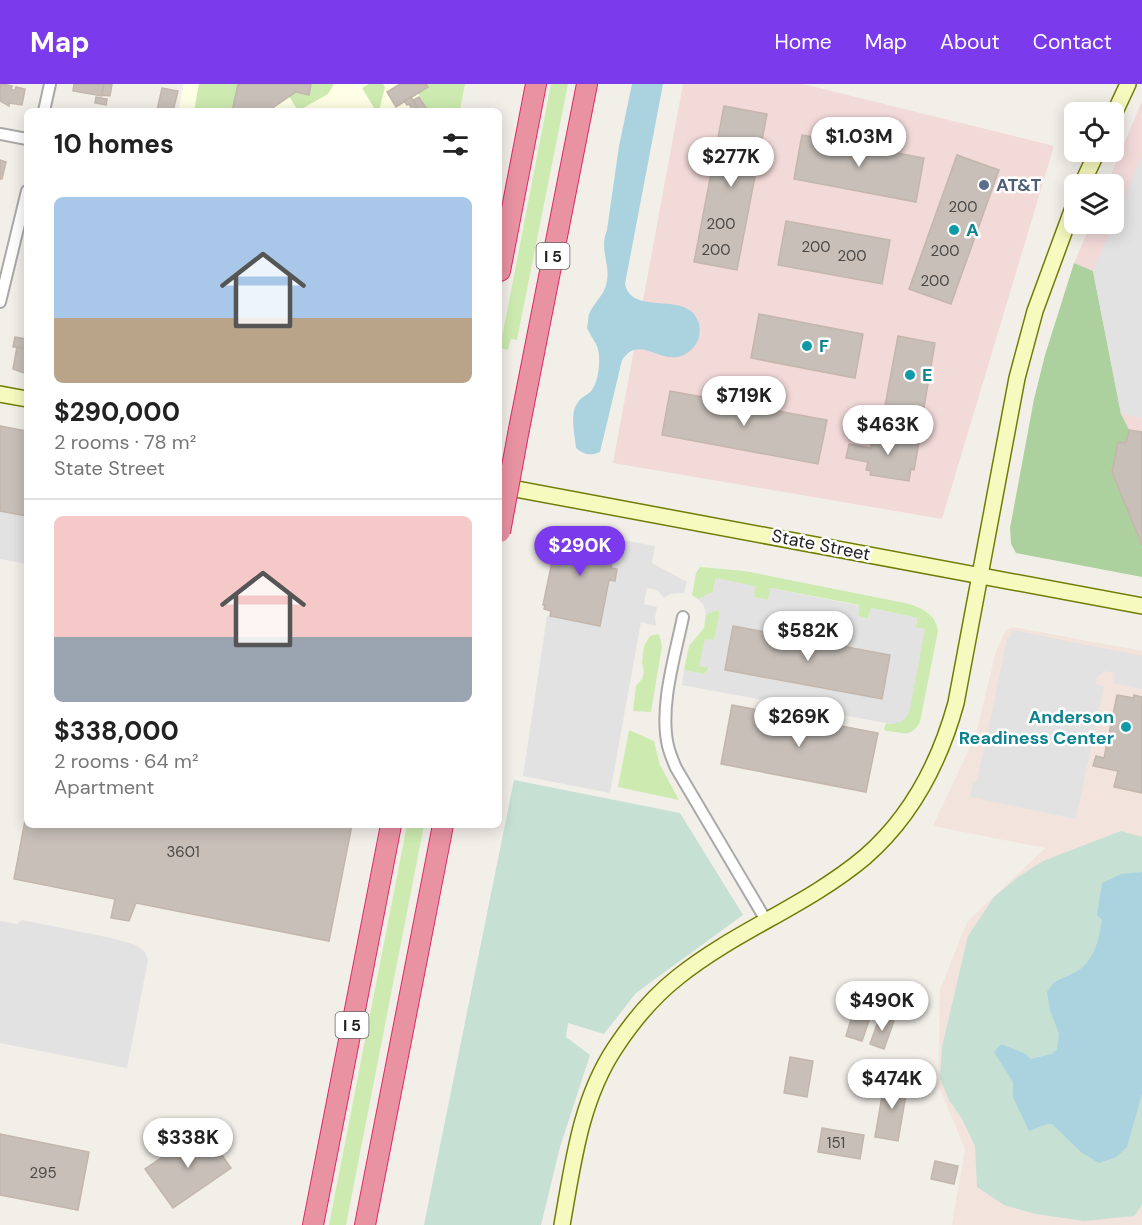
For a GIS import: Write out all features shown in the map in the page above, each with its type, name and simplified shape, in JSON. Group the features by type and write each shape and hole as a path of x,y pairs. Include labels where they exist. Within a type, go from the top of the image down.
{"highway":[{"path":"502,261 536,84"},
{"name":"I 5","path":"502,521 587,84"},
{"name":"I 5","path":"313,1225 390,828"},
{"path":"365,1225 441,828"}],"main road":[{"path":"1120,102 1128,84"},
{"path":"562,1225 583,1116 614,1049 645,1010 679,976 837,878 866,856 895,827 922,788 949,730 956,703 1017,378 1035,311 1064,232"},
{"path":"0,394 24,398"},
{"name":"State Street","path":"502,486 1142,606"}],"street":[{"path":"45,108 50,84"},
{"path":"0,134 24,138"},
{"path":"0,303 24,207"},
{"path":"683,617 667,697 668,746 676,768 767,922"}],"shaded area":[{"path":"184,84 465,84 461,108 179,108"},
{"path":"683,84 803,84 1054,146 942,519 613,463"},
{"path":"1142,101 1142,545 1112,472 1118,442 1125,443 1093,271 1074,263 1087,234 1124,234 1124,174 1111,174 1116,162 1124,162 1124,144"},
{"path":"1142,156 1142,418 1121,414 1093,271 1109,234 1124,234 1124,198"},
{"path":"0,511 24,515 24,563 0,559"},
{"path":"617,539 655,546 652,563 687,582 684,593 670,594 664,598 657,590 647,588 644,604 657,607 656,626 641,622 610,793 523,776 547,616 600,626 609,580 615,581 617,570 611,568"},
{"path":"716,578 755,586 754,597 768,600 770,588 860,606 858,616 868,619 871,608 917,618 916,627 925,629 907,716 901,722 891,724 682,685 684,670 704,674 709,669 699,666 705,639 714,640 720,612 718,610 706,614 704,606 698,599 713,592"},
{"path":"1013,627 1142,651 1142,1225 952,1225 965,1149 938,1085 940,990 967,922 1045,848 933,826 976,734 996,651 1006,630"},
{"path":"1012,630 1142,656 1142,689 1113,683 1115,673 1105,671 1097,677 1096,684 1104,686 1076,819 970,797 988,732 1007,638 1010,638"},
{"path":"514,780 680,813 743,915 636,993 604,1034 568,1023 566,1037 590,1055 560,1147 541,1225 424,1225"},
{"path":"1121,831 1142,837 1142,1205 1134,1216 1084,1221 1036,1214 1004,1205 977,1187 975,1146 940,1079 942,1047 968,936 994,897 1018,877 1043,861"},
{"path":"22,920 111,938 136,945 145,952 148,960 127,1068 0,1043 0,921 17,924"}],"green space":[{"path":"199,84 238,84 233,108 195,108"},
{"path":"311,84 334,84 328,94 303,108 296,108 289,96 296,92 309,95"},
{"path":"369,84 383,84 385,87 380,108 374,108 362,88"},
{"path":"426,84 465,84 461,108 426,108 418,93 428,87"},
{"path":"551,84 568,84 517,340 511,339 508,350 502,348 502,338"},
{"path":"1074,263 1093,271 1121,414 1129,430 1126,443 1118,442 1112,472 1142,545 1142,577 1016,553 1011,544 1010,528 1034,399 1045,355"},
{"path":"700,567 745,571 905,603 927,612 937,625 938,631 920,722 910,733 884,729 886,723 891,724 904,719 917,618 871,608 868,619 858,616 859,605 771,588 768,600 753,597 716,578 713,592 698,599 692,595 696,573"},
{"path":"718,610 720,613 714,640 699,666 708,667 708,671 704,674 684,670 689,646 704,628 706,614"},
{"path":"659,634 662,646 651,712 633,711 636,686 644,672 642,662 644,646 650,636"},
{"path":"629,730 654,741 660,765 679,800 618,787"},
{"path":"406,828 423,828 346,1225 329,1225"}],"water":[{"path":"632,84 663,84 625,284 630,294 638,299 672,304 692,312 698,321 700,333 694,346 680,356 669,357 641,349 628,353 622,360 600,452 588,454 576,448 574,412 579,400 592,390 598,374 598,349 587,328 589,314 607,281 604,244 619,146"},
{"path":"1142,872 1142,1094 1127,1147 1116,1157 1099,1163 1081,1152 1052,1124 1029,1131 1013,1097 1013,1082 994,1052 1001,1044 1024,1053 1031,1059 1052,1054 1057,1049 1059,1034 1050,1010 1047,992 1056,982 1081,969 1091,957 1102,920 1097,915 1102,883 1121,874"}],"building":[{"path":"74,84 104,84 102,96 73,91"},
{"path":"104,84 112,84 110,96 102,95"},
{"path":"238,84 311,84 309,95 296,92 272,108 233,108"},
{"path":"400,84 426,84 428,87 396,107 387,92"},
{"path":"0,85 12,86 11,90 15,90 16,87 25,89 22,105 9,103 9,106 0,101"},
{"path":"162,88 178,91 174,108 157,108"},
{"path":"96,97 107,99 106,105 95,103"},
{"path":"411,97 418,108 411,108 404,101"},
{"path":"419,97 426,108 418,108 413,100"},
{"path":"724,106 767,114 737,270 694,262"},
{"path":"802,135 924,158 916,202 794,179"},
{"name":"A","path":"957,155 999,170 951,304 909,289"},
{"path":"0,160 6,162 2,179 0,179"},
{"path":"786,221 890,240 882,284 778,265"},
{"name":"F","path":"759,314 863,334 855,378 751,358"},
{"name":"E","path":"898,336 935,343 923,413 885,406"},
{"path":"15,337 24,338 24,349 13,347"},
{"path":"17,347 24,348 24,373 13,369"},
{"path":"670,391 827,420 818,464 662,435"},
{"path":"0,426 24,430 24,515 0,511"},
{"path":"879,430 905,435 905,439 919,442 914,470 911,469 909,481 870,475 871,471 866,470 868,462 846,458 849,444 871,448 871,444 876,445"},
{"path":"1129,430 1142,432 1142,545 1112,472 1118,442 1126,443"},
{"path":"559,528 617,539 611,568 617,569 615,581 609,580 600,626 550,616 551,611 544,609"},
{"path":"733,626 890,655 882,699 725,670"},
{"name":"Anderson Readiness Center","path":"1117,695 1142,697 1142,793 1114,787 1118,771 1093,766 1096,756 1104,758"},
{"path":"732,705 878,733 866,792 721,764"},
{"path":"24,826 24,828 351,828 329,941 136,903 129,921 111,918 115,899 14,879"},
{"path":"855,1006 872,1012 862,1041 846,1036"},
{"path":"880,1016 894,1021 884,1049 870,1044"},
{"path":"790,1057 813,1061 807,1097 784,1093"},
{"path":"885,1079 908,1083 898,1141 875,1137"},
{"path":"822,1128 864,1135 860,1159 818,1152"},
{"path":"204,1129 231,1168 173,1208 145,1169"},
{"path":"0,1134 89,1152 78,1210 0,1195"},
{"path":"935,1161 958,1166 954,1184 931,1179"}],"place":[{"name":"AT&T","path":"984,185"},
{"name":"A","path":"954,230"},
{"name":"F","path":"807,346"},
{"name":"E","path":"910,375"},
{"name":"Anderson Readiness Center","path":"1126,727"}]}
